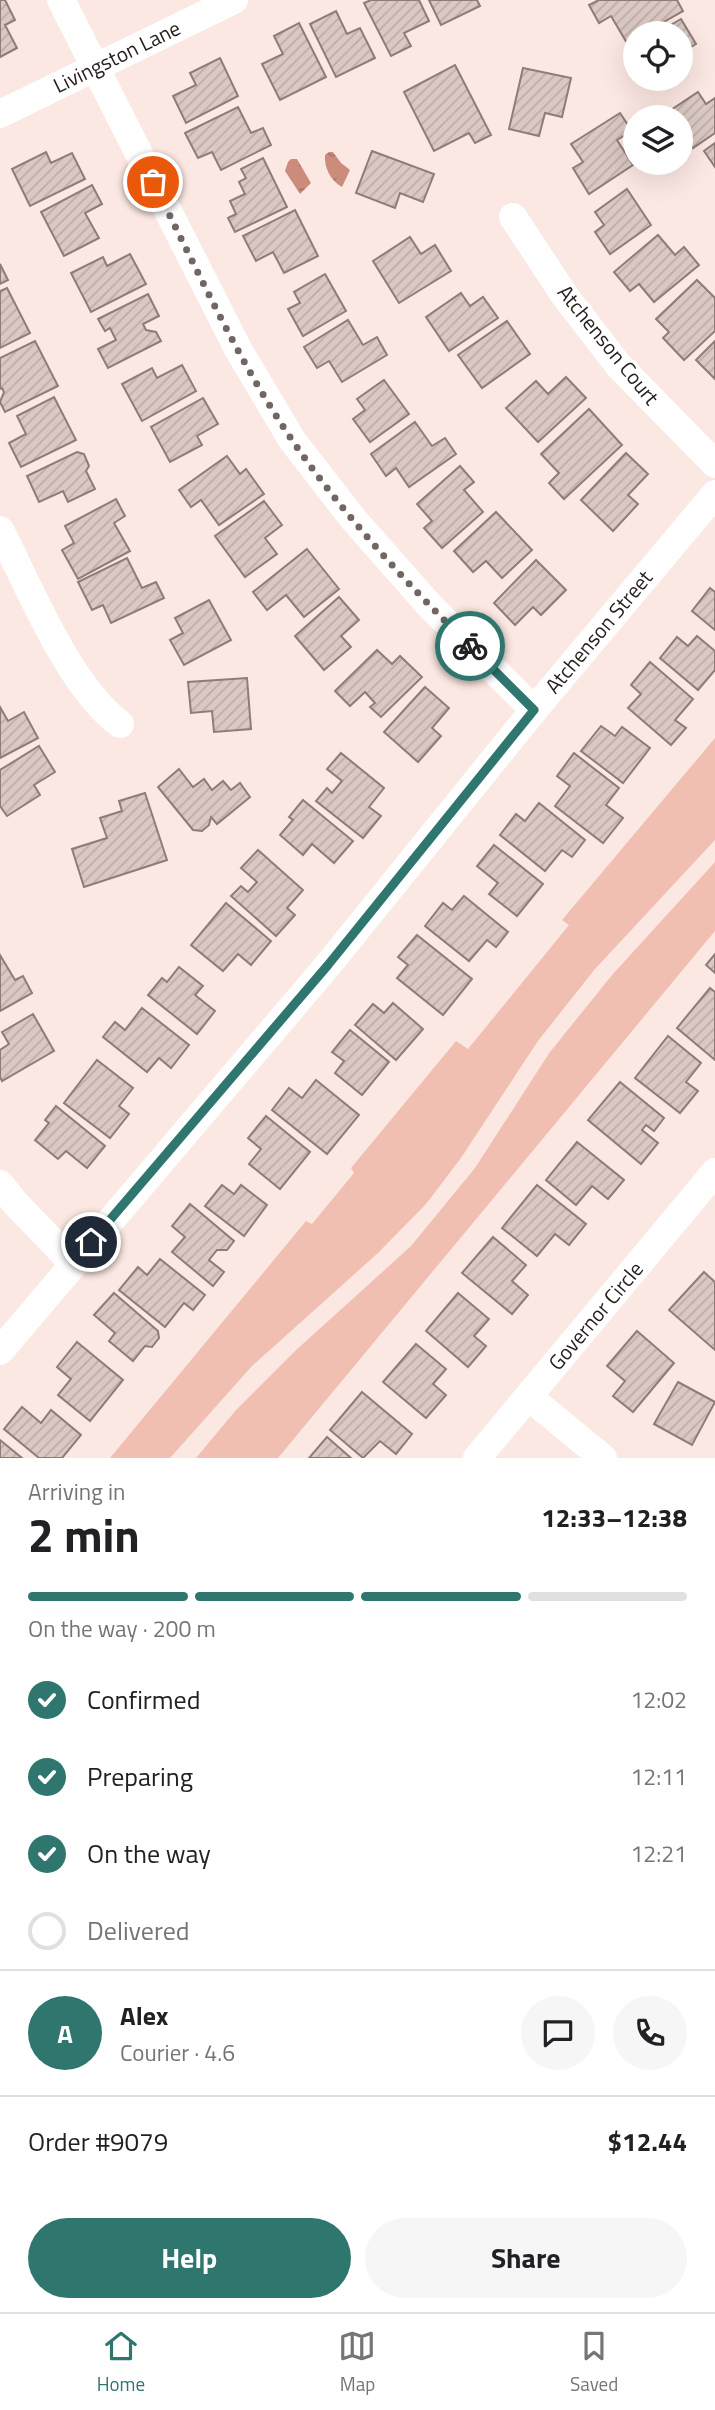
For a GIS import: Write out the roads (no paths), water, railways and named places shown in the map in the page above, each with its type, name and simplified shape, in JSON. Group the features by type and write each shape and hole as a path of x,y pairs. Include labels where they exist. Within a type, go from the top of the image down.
{"street":[{"path":"61,0 238,349 292,440 354,520 430,606 534,710"},
{"name":"Livingston Lane","path":"0,114 234,0"},
{"name":"Atchenson Court","path":"513,217 565,296 620,366 715,464"},
{"name":"Atchenson Street","path":"0,1351 328,965 534,710 715,494"},
{"path":"0,530 62,653 95,701 120,723"},
{"name":"Governor Circle","path":"477,1458 715,1172"},
{"path":"0,1184 73,1263"},
{"path":"529,1397 603,1458"}],"water":[{"path":"333,152 350,170 342,187 327,169 325,155"},
{"path":"291,159 297,159 311,183 300,194 285,171"}]}
